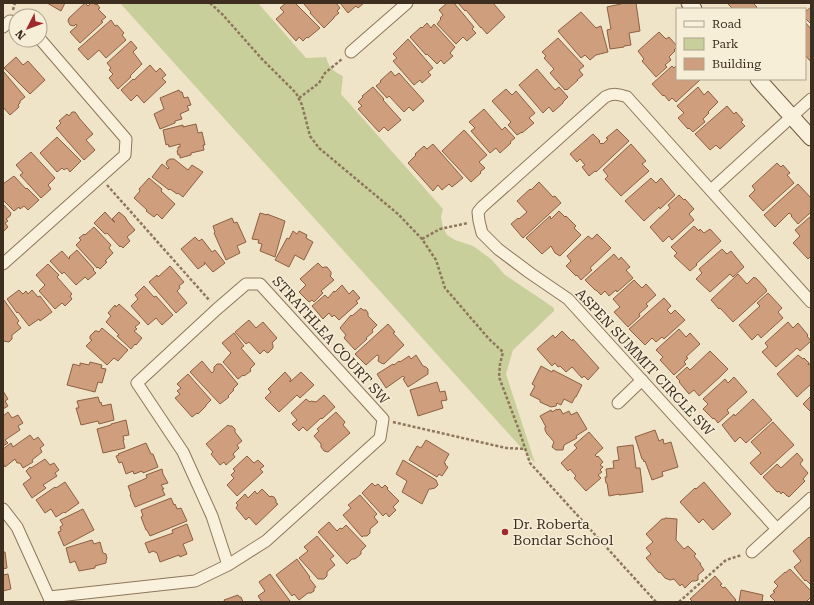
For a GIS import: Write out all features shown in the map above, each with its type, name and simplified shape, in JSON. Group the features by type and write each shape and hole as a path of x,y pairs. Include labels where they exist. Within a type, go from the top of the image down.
{"street":[{"path":"351,52 407,3"},
{"path":"3,264 125,155 126,139 48,48"},
{"path":"759,80 811,138"},
{"path":"479,221 478,212 482,207 605,97 611,94 620,95 626,97 811,302"},
{"path":"711,190 811,99"},
{"name":"ASPEN SUMMIT CIRCLE SW","path":"479,221 482,232 498,249 568,299 777,529"},
{"name":"STRATHLEA COURT SW","path":"49,600 195,580 228,565 266,541 380,438 383,419 260,284 246,284 137,383 183,452 212,516 228,565"},
{"path":"618,403 642,380"},
{"path":"752,552 811,498"},
{"path":"3,509 17,527 49,600"}],"path":[{"path":"210,3 296,93 302,105 310,136 319,148 398,214 422,239 436,260 445,288 488,339 503,352 499,377 530,463 656,602"},
{"path":"299,98 319,84 325,73 351,52"},
{"path":"100,178 218,309"},
{"path":"422,239 440,229 479,221"},
{"path":"383,419 506,448 526,449"},
{"path":"679,602 726,560 752,552"}],"green space":[{"path":"120,3 258,3 306,58 326,57 332,69 343,76 341,94 443,209 441,217 443,227 447,235 455,240 473,246 491,259 505,275 554,308 554,311 513,350 506,374 535,463"}],"building":[{"path":"47,3 65,3 61,11"},
{"path":"85,3 88,6 91,3 97,4 100,8 98,9 106,17 101,21 103,22 80,43 70,32 77,26 76,24 74,26 70,25 68,21 69,18"},
{"path":"286,3 295,3 320,28 303,41 299,37 296,41 276,19 284,12 280,8"},
{"path":"303,3 336,3 340,8 337,11 339,13 324,28"},
{"path":"340,3 364,3 358,8 356,6 348,13"},
{"path":"447,3 454,3 474,27 472,29 476,33 467,41 463,37 456,44 437,24 443,15 439,10"},
{"path":"458,3 493,3 505,17 487,34"},
{"path":"625,3 636,3 640,31 629,33 631,45 610,49 607,30 611,29 607,7"},
{"path":"727,3 753,3 757,7 756,8 732,8"},
{"path":"811,7 811,24 806,19 806,11"},
{"path":"581,12 596,28 601,26 608,52 596,55 590,60 585,55 581,58 558,31"},
{"path":"111,20 115,26 117,25 124,33 122,35 126,40 106,58 99,50 88,60 78,49"},
{"path":"427,23 431,28 434,24 455,47 450,53 453,56 444,64 441,60 437,64 427,54 426,55 410,37"},
{"path":"806,23 811,29 811,62 806,56"},
{"path":"659,32 666,39 669,37 676,45 675,51 669,57 671,60 665,65 667,67 656,77 642,61 644,59 638,51"},
{"path":"558,38 584,66 579,70 583,75 567,90 565,90 550,73 554,69 544,58 546,56 542,52"},
{"path":"408,39 433,68 428,72 431,75 422,83 420,80 414,85 393,61 397,58 393,54"},
{"path":"131,41 137,48 133,52 142,64 118,89 109,78 113,74 109,70 111,68 107,63"},
{"path":"16,57 23,65 28,61 45,80 30,94 4,68"},
{"path":"150,65 156,72 160,68 166,75 162,78 166,82 144,103 137,95 131,101 121,90"},
{"path":"672,66 674,68 676,66 676,80 700,80 676,102 672,98 669,101 652,84"},
{"path":"537,69 555,90 559,87 568,97 553,112 549,107 543,113 519,85"},
{"path":"3,71 25,97 20,101 18,105 19,107 10,115 3,107"},
{"path":"391,71 395,76 399,73 424,101 413,111 409,107 404,112 389,96 387,98 376,86"},
{"path":"373,87 401,120 388,131 384,127 379,132 358,109 362,106 358,102 363,97 362,96"},
{"path":"698,87 704,95 708,91 718,102 703,119 705,122 693,132 689,128 688,129 678,118 684,113 677,106"},
{"path":"506,89 512,95 516,91 535,113 529,118 534,123 522,133 517,135 508,125 511,122 492,101"},
{"path":"179,90 182,92 184,98 188,97 191,105 187,106 189,110 180,114 182,119 160,129 154,114 164,109 160,98"},
{"path":"727,106 734,114 736,112 743,120 741,122 745,126 720,149 716,145 710,150 695,134"},
{"path":"484,109 502,130 505,127 515,138 500,153 496,148 490,153 471,131 475,128 469,122"},
{"path":"72,112 75,112 93,134 86,140 95,150 84,160 56,128 61,123 59,121 67,114 69,116"},
{"path":"196,124 198,133 202,132 205,145 203,145 204,150 191,153 191,155 180,158 177,151 180,144 169,147 168,144 166,145 163,130 183,125 183,127"},
{"path":"617,129 629,141 596,172 595,171 589,176 582,167 585,165 580,159 577,162 570,154 593,134 601,144 603,144 608,139 606,138"},
{"path":"464,130 487,155 479,162 485,168 471,182 442,151"},
{"path":"57,137 81,161 70,172 67,168 64,170 62,168 57,172 40,153"},
{"path":"433,144 463,178 452,187 449,184 442,190 438,185 433,191 408,163 424,146 427,149"},
{"path":"631,144 646,161 642,164 649,171 621,196 605,179 608,176 603,170"},
{"path":"31,152 55,178 48,185 51,189 41,198 20,175 23,173 16,165"},
{"path":"170,159 174,159 188,170 192,165 203,172 183,197 170,189 169,190 152,177 162,164 168,169 169,168 166,164"},
{"path":"777,163 781,167 783,165 790,173 787,175 794,183 763,211 749,196 755,190 752,186"},
{"path":"14,176 39,200 28,210 24,206 20,209 19,207 14,211 3,200 3,184"},
{"path":"149,178 162,189 161,191 175,204 162,219 157,214 154,217 146,211 147,210 134,198 140,191 139,189"},
{"path":"651,178 656,183 661,178 675,195 644,221 625,201"},
{"path":"539,182 561,203 523,238 511,224 527,212 517,201"},
{"path":"798,184 811,198 811,212 798,224 789,213 775,227 764,215"},
{"path":"679,195 694,209 689,214 694,220 672,240 669,236 663,242 650,227 670,208 668,205"},
{"path":"3,204 11,213 6,219 8,221 5,223 8,227 3,232"},
{"path":"559,211 576,226 574,228 581,235 560,256 555,253 551,246 542,254 526,238 550,216 551,219"},
{"path":"105,212 114,222 115,222 112,219 119,212 135,230 127,237 130,241 123,248 121,246 120,247 107,233 105,234 94,223"},
{"path":"260,213 285,221 275,257 260,251 262,244 258,243 259,240 252,239"},
{"path":"811,216 811,256 808,259 793,243 800,236 795,230"},
{"path":"232,218 234,223 237,222 246,242 237,246 240,253 226,260 214,233 213,226"},
{"path":"694,226 699,231 700,229 704,233 710,229 721,241 690,271 674,256 677,253 671,247"},
{"path":"94,227 111,245 109,248 113,253 100,269 98,267 97,268 76,245 81,240 79,238"},
{"path":"293,231 297,234 299,231 307,235 306,238 313,242 304,260 295,255 289,267 275,260 287,238 289,239"},
{"path":"597,234 611,248 590,268 592,270 581,280 566,266 571,261 567,256 588,236 592,239"},
{"path":"195,237 199,241 202,239 212,252 215,250 225,263 213,272 204,262 205,264 198,269 181,249"},
{"path":"722,249 727,254 731,251 744,267 733,277 730,274 710,292 696,279 702,273 699,269"},
{"path":"77,250 96,273 88,280 85,277 76,285 64,272 62,274 50,261 62,251 69,259 69,257"},
{"path":"614,254 619,260 621,257 630,267 626,270 633,278 617,292 616,290 609,296 605,291 601,295 585,280"},
{"path":"318,263 323,268 327,267 331,272 330,276 334,280 321,291 323,293 314,302 312,300 309,302 299,292 306,285 300,279"},
{"path":"48,264 59,275 57,277 72,294 70,296 72,299 65,306 62,303 55,309 39,291 45,285 36,275"},
{"path":"170,266 184,282 179,286 180,288 177,291 187,303 176,313 149,282 157,275 158,277"},
{"path":"738,274 747,284 754,277 756,278 767,291 733,322 711,300"},
{"path":"634,280 642,288 646,284 656,295 646,304 648,306 639,314 640,316 628,327 614,312 620,307 613,299"},
{"path":"342,285 349,294 353,290 360,298 356,301 358,303 339,320 334,315 332,317 329,313 323,319 312,306 325,295 328,298"},
{"path":"144,286 154,297 156,296 173,315 162,325 156,318 148,325 131,306 138,299 135,295"},
{"path":"19,290 23,294 26,291 28,294 32,290 38,297 40,296 52,312 40,321 39,319 29,326 7,299"},
{"path":"768,293 782,308 778,312 783,318 761,338 758,334 752,340 739,325 760,306 757,303"},
{"path":"664,298 671,306 667,310 671,314 675,310 685,320 664,339 662,337 656,342 652,338 645,345 629,329"},
{"path":"4,300 19,321 17,323 21,328 12,335 12,339 9,342 3,341"},
{"path":"119,304 140,323 135,327 137,329 134,331 142,338 131,349 117,336 119,335 106,322 111,316 108,313 115,305 116,307"},
{"path":"361,308 366,310 368,316 377,325 372,330 373,332 366,338 367,339 355,350 344,338 346,335 340,328 351,315 352,316"},
{"path":"249,320 256,328 263,322 277,338 272,343 273,348 268,353 264,350 260,354 249,342 246,344 235,332"},
{"path":"788,322 793,328 798,323 811,341 800,351 797,348 776,367 762,352 768,347 765,343"},
{"path":"388,324 395,332 393,333 404,345 384,364 378,361 379,356 377,355 366,365 355,354"},
{"path":"102,328 128,350 118,361 114,358 107,365 86,346 92,340 90,339 90,336 95,331 99,332"},
{"path":"679,329 686,337 690,333 700,344 686,357 688,358 684,362 686,364 674,375 660,360 663,357 656,350"},
{"path":"562,331 572,341 573,339 599,368 588,380 584,376 582,378 572,367 566,372 555,363 552,366 537,349 553,335 555,338"},
{"path":"234,333 244,346 241,348 255,364 250,369 251,371 238,379 223,362 231,353 222,343"},
{"path":"710,351 728,369 699,396 694,390 689,394 676,377 687,367 690,370"},
{"path":"416,355 423,366 428,369 428,374 408,387 403,379 405,378 403,376 386,388 377,374 409,356 411,359"},
{"path":"798,355 809,363 808,365 811,363 811,384 797,397 777,374"},
{"path":"202,361 212,373 217,364 221,364 238,384 228,396 229,397 220,404 190,372"},
{"path":"90,362 102,365 101,368 106,369 102,383 98,382 95,392 67,385 73,364 80,366 80,363 89,365"},
{"path":"541,366 552,372 553,370 582,385 572,403 564,399 561,405 557,403 556,406 551,407 530,395 535,386 532,384"},
{"path":"285,372 291,379 290,382 301,372 314,385 300,398 297,395 279,412 265,398 271,392 268,389"},
{"path":"188,374 211,400 198,414 197,413 192,417 175,398 180,394 177,391 181,388 177,384"},
{"path":"734,377 747,392 727,410 729,413 718,423 703,409 708,404 703,399 725,379 728,383"},
{"path":"437,382 440,392 445,391 447,400 441,401 443,408 418,416 410,390"},
{"path":"3,391 8,399 5,401 8,406 3,409"},
{"path":"324,395 335,407 307,431 303,427 299,431 292,424 297,420 291,413 306,399 310,402 316,402"},
{"path":"811,396 811,412 803,404"},
{"path":"98,397 102,406 111,404 114,420 99,424 98,421 81,425 76,408 79,408 77,401"},
{"path":"753,399 772,420 746,443 740,437 735,442 722,425 734,414 735,416"},
{"path":"560,409 563,414 569,411 571,415 577,412 587,429 576,436 577,438 564,445 563,450 556,450 552,447 554,442 547,434 545,430 546,427 540,416 551,410 552,412"},
{"path":"8,412 12,418 18,415 23,423 18,426 20,430 5,440 8,443 3,446 3,416"},
{"path":"336,412 345,422 343,425 350,433 328,452 324,451 321,444 314,436 319,431 317,429"},
{"path":"126,420 129,435 123,436 125,448 103,453 97,429"},
{"path":"773,422 794,445 761,475 750,463 761,453 751,442"},
{"path":"228,425 235,429 235,432 242,441 237,445 239,448 233,454 235,457 226,465 224,462 220,465 211,454 213,452 206,444"},
{"path":"655,430 659,441 663,439 664,444 671,442 678,467 662,472 663,476 652,480 645,461 644,462 642,459 635,437"},
{"path":"589,432 603,448 595,455 597,457 598,456 603,462 600,465 603,467 600,470 602,472 598,475 601,478 586,491 574,478 576,476 570,469 568,471 561,463 577,448 574,445"},
{"path":"30,435 34,440 38,437 44,445 40,448 42,452 32,460 33,462 23,468 15,459 5,467 3,463 3,449 11,443 13,447"},
{"path":"426,440 449,454 444,463 448,467 442,476 439,474 437,477 409,460 417,446 421,448"},
{"path":"146,443 151,454 153,454 158,467 143,473 142,471 134,474 133,471 126,474 122,462 119,463 116,456"},
{"path":"633,445 636,468 640,468 643,492 609,496 605,477 607,477 606,469 614,468 613,461 619,460 617,447"},
{"path":"797,453 803,460 800,464 808,473 803,479 805,481 789,497 783,492 781,494 779,491 777,492 763,477 777,464 781,468"},
{"path":"247,456 254,463 258,460 264,466 260,469 263,472 237,496 227,485 234,478 231,475 235,471 233,469"},
{"path":"45,459 50,465 54,463 59,470 55,473 57,476 43,485 46,488 32,498 23,484 31,478 26,471 30,467 31,468"},
{"path":"403,460 436,480 438,485 435,488 429,489 422,504 402,492 407,481 396,474"},
{"path":"162,469 168,483 161,485 164,489 162,489 165,495 135,507 128,486 147,478 146,475"},
{"path":"65,482 79,503 65,513 64,512 56,517 51,509 45,513 36,500"},
{"path":"704,482 731,514 713,530 703,519 699,523 680,502"},
{"path":"372,483 375,486 378,484 382,488 385,485 399,501 393,507 396,510 389,517 386,513 383,516 362,493"},
{"path":"262,489 270,497 274,497 276,503 278,504 256,525 249,517 246,520 236,508 238,505 236,503 245,494 248,498 255,491 257,494"},
{"path":"360,495 377,514 374,517 378,522 370,529 370,533 367,536 362,537 343,515 351,508 348,505"},
{"path":"171,498 177,509 181,508 187,521 150,536 141,517 143,516 141,510"},
{"path":"83,509 94,530 64,546 58,532 61,531 60,527 63,525 60,520"},
{"path":"665,518 677,519 676,540 684,549 688,546 696,554 694,556 704,570 698,575 698,580 692,581 685,588 682,584 680,586 674,579 670,580 665,578 646,558 651,554 646,548 653,542 646,534"},
{"path":"329,522 337,531 346,525 366,546 361,551 361,554 347,564 318,532"},
{"path":"187,524 193,540 183,544 187,554 180,557 179,555 160,562 157,553 153,551 149,553 145,543 173,533 172,530"},
{"path":"317,536 334,556 330,559 335,565 327,572 327,576 324,579 318,579 299,558 308,551 304,547"},
{"path":"809,537 811,539 811,585 806,580 805,581 794,567 801,561 793,551"},
{"path":"92,540 94,544 100,542 103,553 106,554 106,563 95,566 95,568 79,571 75,561 70,563 66,548"},
{"path":"3,552 5,552 7,568 3,569"},
{"path":"297,559 316,587 314,588 314,591 308,593 299,600 294,594 292,596 276,575"},
{"path":"790,569 811,591 811,597 806,602 776,602 770,596 775,592 773,591 778,586 774,582"},
{"path":"8,574 11,589 3,591 3,575"},
{"path":"270,574 290,601 262,602 258,596 265,591 259,582"},
{"path":"715,576 722,584 720,585 723,588 725,587 736,600 734,602 693,602 690,599"},
{"path":"741,590 763,595 762,602 739,602"},
{"path":"238,595 241,597 243,602 225,602 224,600"}],"place":[{"name":"Dr. Roberta Bondar School","path":"505,532"}]}
